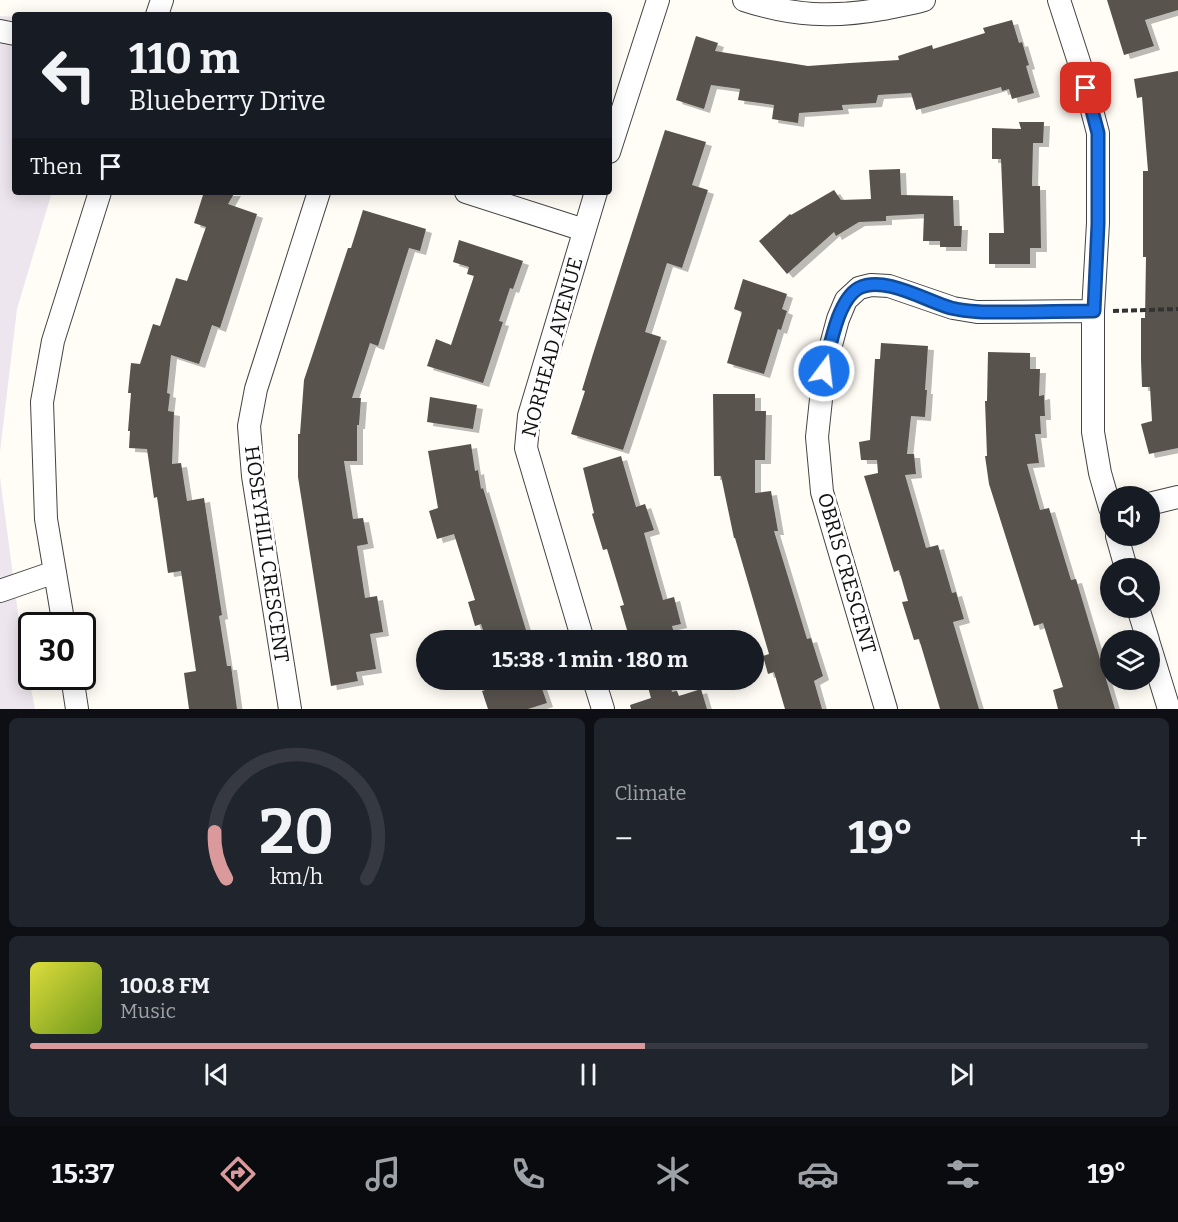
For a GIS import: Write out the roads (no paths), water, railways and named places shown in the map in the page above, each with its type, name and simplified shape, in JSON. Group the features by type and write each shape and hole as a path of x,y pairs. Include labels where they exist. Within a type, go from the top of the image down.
{"street":[{"path":"612,143 658,0"},
{"path":"744,0 766,8 803,14 834,15 861,13 924,0"},
{"path":"1059,0 1080,65 1098,133 1093,432 1104,486"},
{"path":"62,612 46,519 42,402 53,341 99,195"},
{"name":"HOSEYHILL CRESCENT","path":"290,709 253,476 249,426 256,389 318,195"},
{"path":"475,195 584,230"},
{"name":"NORHEAD AVENUE","path":"580,630 526,448 530,416 595,195"},
{"name":"OBRIS CRESCENT","path":"886,709 822,492 817,437 824,371 838,319 846,300 859,288 871,285 889,286 953,308 977,312 1094,311"},
{"path":"1160,501 1178,497"},
{"path":"0,591 55,572"},
{"path":"1160,680 1169,709"},
{"path":"74,690 77,709"},
{"path":"597,690 603,709"}]}
